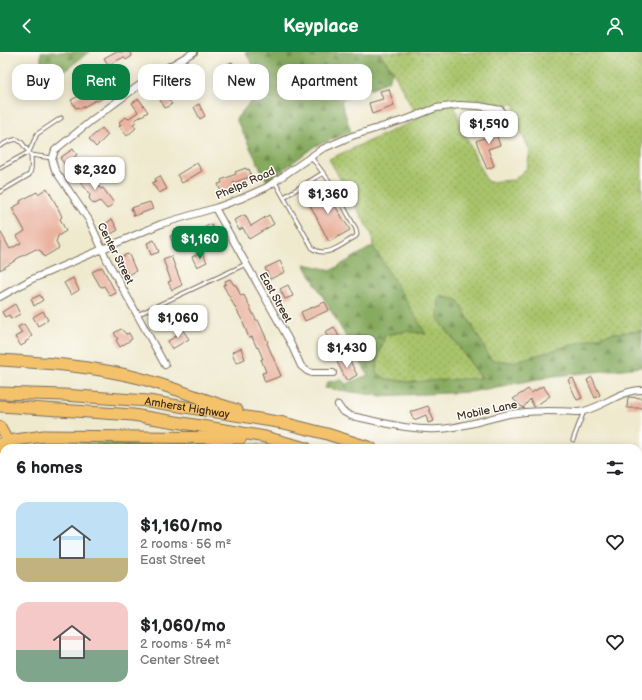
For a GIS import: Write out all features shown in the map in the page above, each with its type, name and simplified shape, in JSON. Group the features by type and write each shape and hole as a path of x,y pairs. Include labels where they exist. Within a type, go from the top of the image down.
{"highway":[{"path":"0,360 51,363 98,369 137,377 235,410 284,423"},
{"name":"Amherst Highway","path":"0,394 63,395 148,402 284,423 358,444"},
{"name":"Amherst Highway","path":"0,406 133,415 265,437 290,444"},
{"path":"9,444 44,436 237,438 285,444"}],"main road":[{"path":"0,427 5,444"}],"street":[{"path":"52,158 54,151 59,146 92,120 149,78 194,52"},
{"name":"Phelps Road","path":"0,297 30,280 161,224 240,199 275,182 322,149 341,141 436,108 459,105 479,106 501,110"},
{"name":"Center Street","path":"52,158 52,165 89,220 137,315 165,365"},
{"name":"East Street","path":"215,208 290,342 301,366 312,373 333,372"},
{"name":"Mobile Lane","path":"338,405 342,411 351,416 427,429 452,428 498,416 529,411 584,411 622,394 642,390"}],"lane":[{"path":"0,192 31,173 32,166 30,154 37,134 62,118"},
{"path":"0,146 13,139 17,139 30,154"},
{"path":"0,168 30,154 52,158"},
{"path":"275,182 309,244 314,250 327,253 355,237 357,235 356,229 338,194 310,157"},
{"path":"284,197 323,173"},
{"path":"137,315 247,264"},
{"path":"573,440 584,411"}],"green space":[{"path":"41,52 89,52 64,72 64,64 41,64"},
{"path":"245,52 379,52 393,71 388,81 372,88 372,64 277,64 277,100 343,100 341,101 351,132 315,146 267,182 236,119 252,100 269,100 269,64 252,64"},
{"path":"379,52 642,52 642,331 613,333 513,362 491,360 458,300 439,296 438,318 482,379 409,382 386,379 376,372 379,354 385,335 407,331 425,334 373,246 372,235 329,159 418,119 393,71","holes":["453,101 501,105 515,104 516,122 530,151 527,168 514,180 487,182 461,126"]},
{"path":"373,246 426,334 407,331 385,335 379,354 376,372 386,379 409,382 482,378 438,318 439,296 458,300 491,360 513,362 613,333 642,331 642,367 554,376 471,392 380,396 325,388 328,382 341,379 346,384 368,375 304,264 332,270"},
{"path":"237,441 256,444 156,444"},
{"path":"68,443 156,444 68,444"}],"building":[{"path":"115,52 132,52 130,53 132,56 126,60 124,57 110,64 107,64 104,58"},
{"path":"389,89 394,106 372,114 369,103 383,99 380,91"},
{"path":"71,100 96,100 80,109 79,107 76,108"},
{"path":"140,100 148,112 135,120 136,122 133,124 136,128 127,136 119,126 121,125 119,122 126,117 128,119 138,112 132,103"},
{"path":"160,100 169,100 172,104 165,108"},
{"path":"199,104 205,116 200,119 194,107"},
{"path":"496,125 500,136 497,137 500,145 488,149 494,166 487,169 476,141 486,137 483,130"},
{"path":"102,128 108,135 96,147 89,139"},
{"path":"73,149 77,155 74,157 76,160 66,166 60,158"},
{"path":"197,163 202,171 182,183 177,175"},
{"path":"246,168 247,170 249,169 251,175 249,177 233,183 235,188 221,192 218,184 222,183 221,180"},
{"path":"83,172 89,179 91,177 101,189 103,188 114,203 107,209 100,201 93,204 89,198 90,195 77,177"},
{"path":"160,176 167,189 159,193 152,183"},
{"path":"322,187 350,230 329,242 307,199 312,196 310,194"},
{"path":"47,188 62,217 60,219 66,231 58,236 56,242 59,248 44,257 41,251 36,249 16,259 0,270 0,231 10,249 21,243 17,236 25,231 12,208 21,203 20,201 37,192 38,194"},
{"path":"150,202 153,209 134,216 131,208"},
{"path":"245,215 251,226 269,215 274,224 249,239 243,228 239,230 234,220"},
{"path":"112,219 118,230 111,234 104,225"},
{"path":"211,224 217,238 209,242 204,230 205,227"},
{"path":"180,232 181,235 185,233 189,241 181,245 182,248 176,251 170,236"},
{"path":"154,240 159,252 151,255 147,243"},
{"path":"202,252 207,262 197,267 192,257"},
{"path":"128,254 136,271 129,275 120,260 120,257"},
{"path":"171,256 182,285 172,290 168,282 171,281 163,259"},
{"path":"280,261 285,272 270,279 265,268"},
{"path":"102,267 116,293 110,296 104,286 100,286 92,272"},
{"path":"73,278 79,290 71,295 64,283"},
{"path":"230,279 234,285 236,285 241,296 244,295 256,320 258,320 281,376 265,382 262,373 266,372 258,347 257,348 252,337 249,338 242,320 223,285 226,284 225,281"},
{"path":"288,285 293,296 285,299 280,289"},
{"path":"40,295 43,300 34,306 31,299"},
{"path":"325,302 329,310 305,321 301,312"},
{"path":"15,304 20,314 11,319 9,315 5,317 2,312"},
{"path":"43,311 48,320 38,326 33,317"},
{"path":"166,313 171,321 162,326 158,318"},
{"path":"24,324 32,336 21,346 15,337 22,333 18,327"},
{"path":"334,327 344,346 335,351 325,332"},
{"path":"121,329 126,334 129,333 132,339 120,347 116,340 118,339 114,333"},
{"path":"182,329 189,339 172,349 168,341 178,335 176,332"},
{"path":"241,348 245,359 236,363 232,352"},
{"path":"348,357 357,375 347,381 337,362"},
{"path":"592,377 600,395 595,398 587,380"},
{"path":"573,378 582,398 577,400 568,380"},
{"path":"543,386 550,396 534,407 530,399 523,408 513,399 528,389 531,393"},
{"path":"628,397 642,398 642,408 627,408"},
{"path":"428,406 434,421 428,423 426,415 414,420 410,412"}]}
